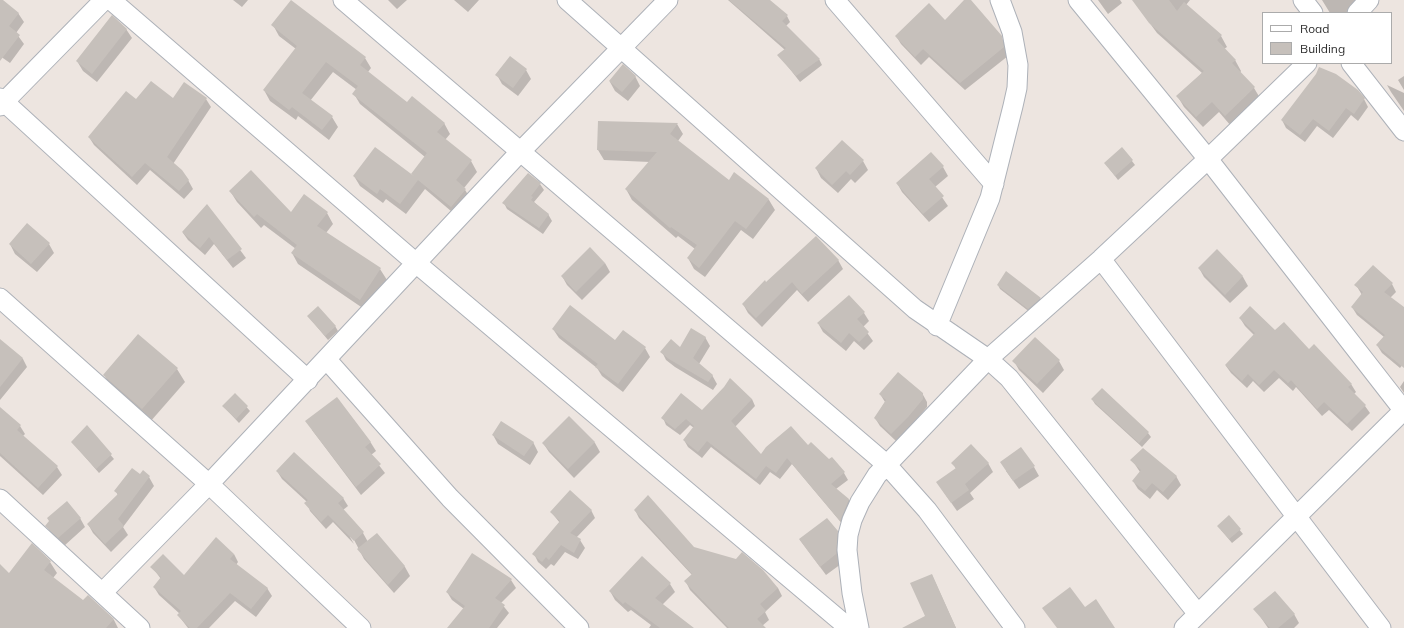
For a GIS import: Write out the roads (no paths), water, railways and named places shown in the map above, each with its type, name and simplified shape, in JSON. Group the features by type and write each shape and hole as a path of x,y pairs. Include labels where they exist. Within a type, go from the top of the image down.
{"street":[{"path":"104,0 2,102 308,380"},
{"path":"111,0 416,263 850,628"},
{"path":"343,0 886,464 927,510 1016,628"},
{"path":"567,0 914,310 988,359 1009,378 1198,614"},
{"path":"102,592 209,484 520,152 668,0"},
{"path":"835,0 994,184"},
{"path":"1078,0 1208,160 1404,410 1184,628"},
{"path":"1303,0 1312,12"},
{"path":"1358,12 1369,0"},
{"path":"937,326 994,184 1017,88 1018,65 1006,2"},
{"path":"859,628 852,593 847,550 848,535 852,520 870,484 886,464 988,359 1101,259 1208,160 1306,64"},
{"path":"1352,64 1404,131"},
{"path":"1101,259 1381,628"},
{"path":"0,298 209,484 361,628"},
{"path":"326,360 450,498 579,628"},
{"path":"0,499 140,628"}]}
